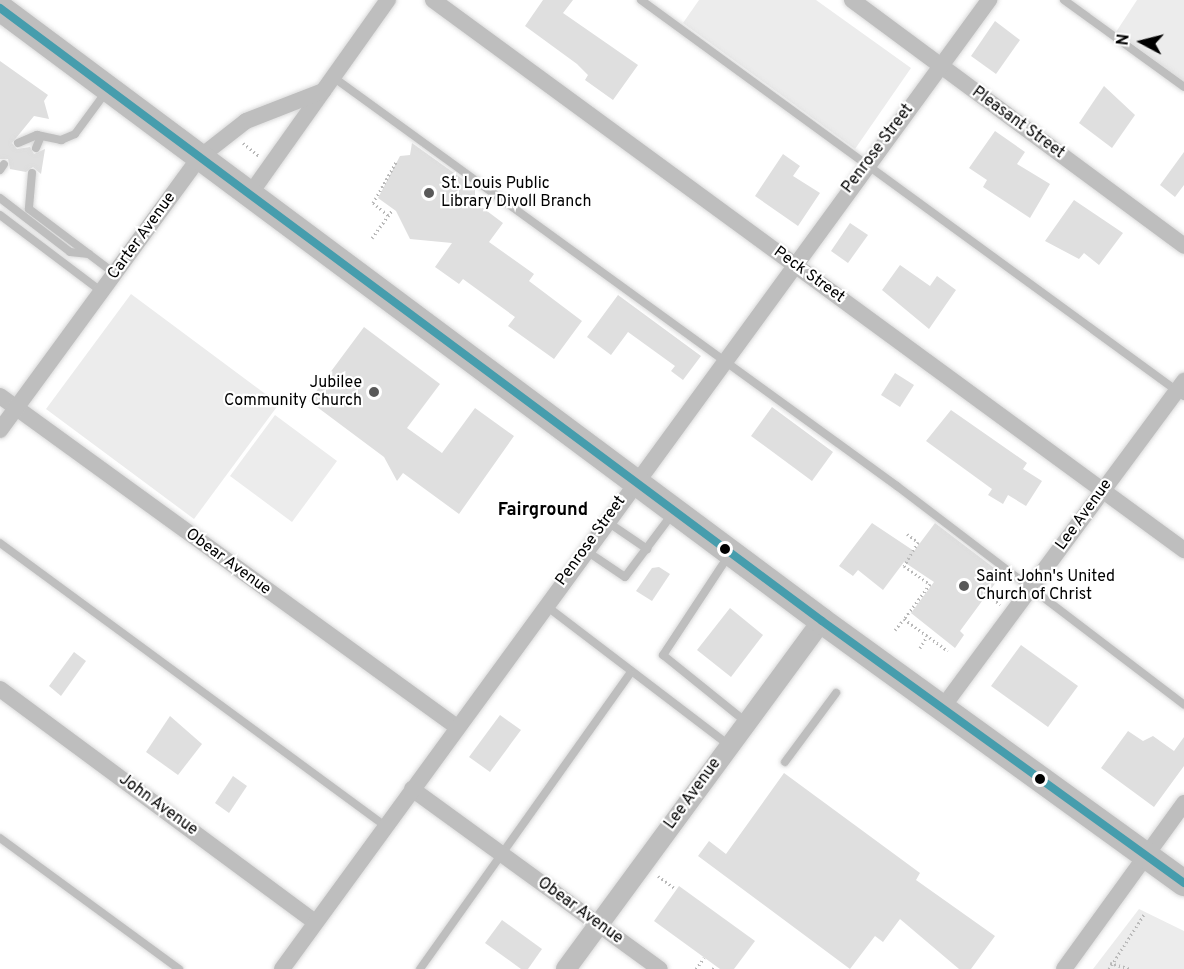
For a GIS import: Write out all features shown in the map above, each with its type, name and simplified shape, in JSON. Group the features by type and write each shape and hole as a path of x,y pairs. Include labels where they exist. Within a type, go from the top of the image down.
{"main road":[{"path":"0,8 822,621 1184,883"}],"street":[{"path":"250,194 388,0"},
{"name":"Peck Street","path":"433,0 1184,550"},
{"name":"Pleasant Street","path":"852,0 1184,246"},
{"name":"Penrose Street","path":"282,969 793,263 989,0"},
{"name":"Carter Avenue","path":"0,430 200,157 246,121 328,84"},
{"name":"Lee Avenue","path":"942,708 1103,490 1182,389"},
{"name":"Obear Avenue","path":"0,396 457,727"},
{"name":"Lee Avenue","path":"566,969 822,621"},
{"name":"John Avenue","path":"0,689 315,922"},
{"name":"Obear Avenue","path":"412,789 660,969"},
{"path":"1064,969 1184,803"}],"lane":[{"path":"641,0 1182,389"},
{"path":"1064,0 1184,87"},
{"path":"328,84 723,361 1032,587 1184,705"},
{"path":"18,143 41,136 61,140 75,134 108,89"},
{"path":"36,148 41,136"},
{"path":"32,173 29,209 114,273"},
{"path":"0,198 70,252 89,254"},
{"path":"0,216 102,291"},
{"path":"585,550 625,577 675,511"},
{"path":"606,520 647,549"},
{"path":"0,543 386,826"},
{"path":"730,552 663,655 746,722"},
{"path":"545,605 630,673 729,745"},
{"path":"420,969 630,673"},
{"path":"785,762 836,693"},
{"path":"0,838 179,969"}],"path":[{"path":"242,141 260,157"},
{"path":"388,215 373,203 396,162"},
{"path":"372,238 392,210"},
{"path":"895,630 930,584 904,566 918,542 907,534"},
{"path":"988,596 1002,605"},
{"path":"904,619 948,651"},
{"path":"920,648 927,636"},
{"path":"657,876 676,889"},
{"path":"1109,969 1110,963 1145,913"},
{"path":"696,969 704,958"},
{"path":"1110,963 1131,969"}],"shaded area":[{"path":"699,0 816,0 911,68 855,149 683,23"},
{"path":"1137,0 1184,0 1184,82 1116,32"},
{"path":"131,294 279,404 194,519 46,409"},
{"path":"275,415 337,461 292,522 230,476"},
{"path":"1139,909 1184,931 1184,969 1093,969"}],"building":[{"path":"543,0 573,0 563,13 638,65 613,100 585,80 588,75 577,64 525,26"},
{"path":"995,21 1020,40 996,74 971,56"},
{"path":"0,61 48,95 44,101 49,119 34,116 12,143 17,149 30,147 34,154 45,149 41,174 33,167 26,172 10,169 8,159 0,159"},
{"path":"1104,86 1135,115 1112,148 1079,123"},
{"path":"995,131 1025,152 1017,164 1050,184 1030,218 983,187 987,180 969,168"},
{"path":"412,143 475,188 475,202 503,223 489,242 534,274 529,281 582,321 554,359 508,326 515,317 463,279 459,284 435,267 452,243 410,239 396,211 378,198 400,156 410,155"},
{"path":"1184,152 1184,185 1175,197 1160,185"},
{"path":"783,154 800,166 793,176 820,193 798,226 755,196"},
{"path":"1074,200 1123,233 1099,265 1084,253 1079,259 1045,241"},
{"path":"850,223 868,235 848,263 831,251"},
{"path":"900,265 930,286 937,276 956,290 929,329 882,290"},
{"path":"618,295 701,356 683,380 671,371 675,366 628,332 611,355 587,337"},
{"path":"364,327 440,384 407,428 442,453 475,408 514,436 459,514 403,473 397,481 384,457 309,401"},
{"path":"895,373 914,385 900,407 881,395"},
{"path":"772,407 833,452 812,481 751,436"},
{"path":"951,410 1027,463 1023,469 1042,481 1026,506 1008,495 1003,504 988,495 992,489 926,441"},
{"name":"Saint John's United Church of Christ","path":"872,523 914,551 935,523 1002,574 960,631 964,635 955,648 911,613 934,582 904,562 883,590 858,570 853,576 839,566"},
{"path":"659,567 670,574 652,601 636,591 652,568"},
{"path":"730,608 763,635 731,677 697,650"},
{"path":"1021,645 1078,686 1048,727 991,686"},
{"path":"74,652 86,661 61,696 49,686"},
{"path":"500,715 521,730 490,772 469,757"},
{"path":"170,716 202,744 178,775 146,752"},
{"path":"1128,731 1143,741 1153,736 1174,751 1184,737 1184,766 1154,807 1101,768"},
{"path":"784,773 920,873 916,880 995,936 971,969 959,969 900,919 883,942 875,936 850,969 698,856 709,841 726,854"},
{"path":"233,776 247,786 229,813 215,803"},
{"path":"679,886 755,941 734,969 720,969 654,921"},
{"path":"502,920 542,949 528,969 521,969 485,943"}],"transit line":[{"path":"0,8 822,621 1184,883"}],"place":[{"name":"St. Louis Public Library Divoll Branch","path":"429,193"},
{"name":"Jubilee Community Church","path":"374,392"},
{"name":"Saint John's United Church of Christ","path":"964,586"}],"district":[{"name":"Fairground","path":"543,511"}]}
